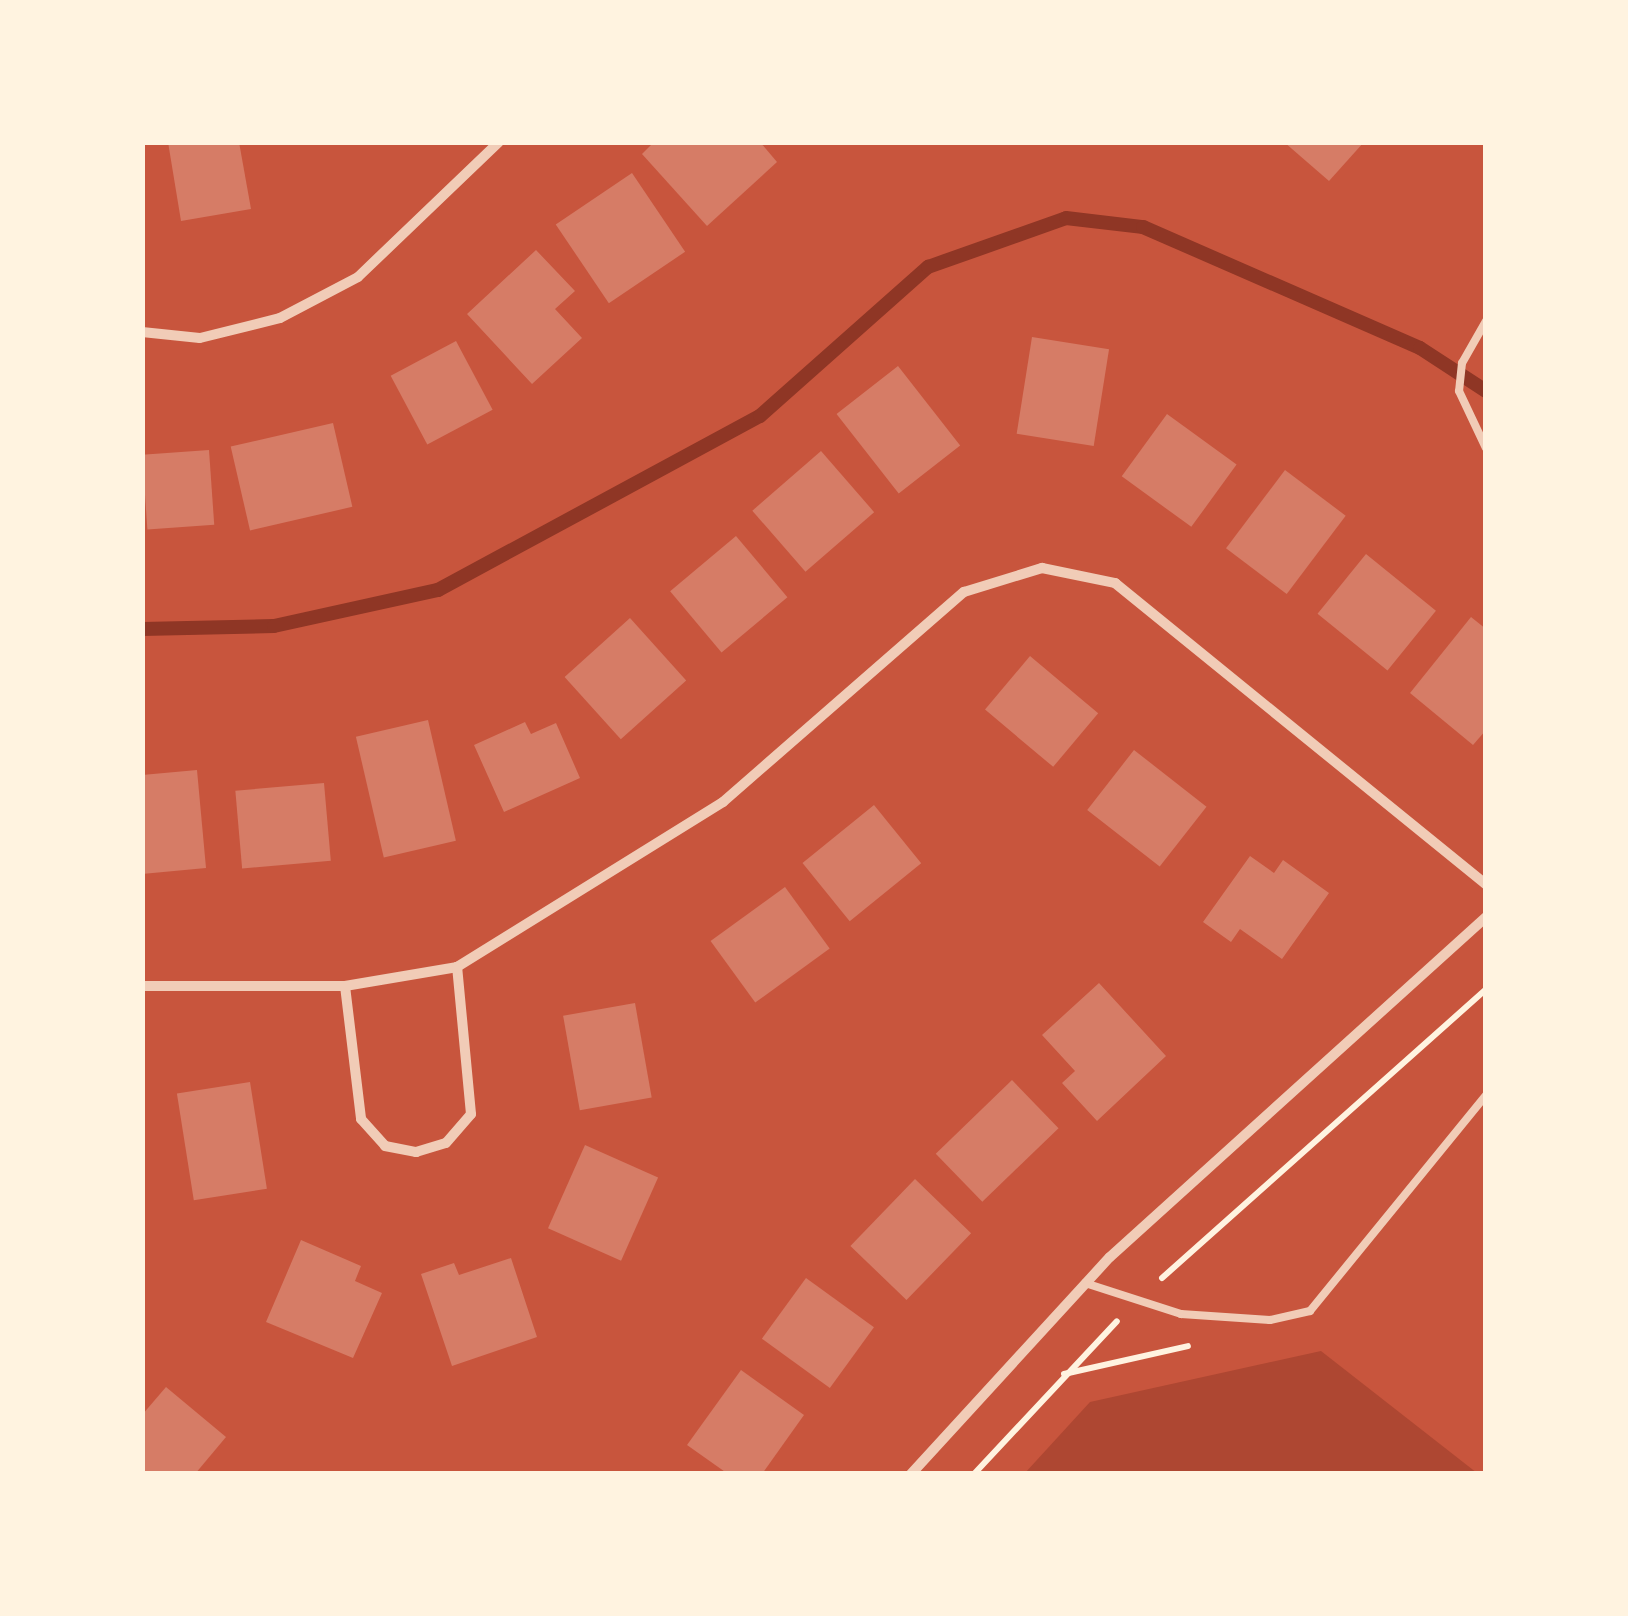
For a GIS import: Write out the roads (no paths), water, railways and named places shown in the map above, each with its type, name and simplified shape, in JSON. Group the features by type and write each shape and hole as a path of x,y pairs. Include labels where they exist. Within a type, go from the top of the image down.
{"street":[{"path":"142,332 200,338 311,302 358,277 500,142"},
{"path":"142,986 345,986 457,967 723,802 964,592 1042,568 1115,582 1486,884"},
{"path":"911,1474 1085,1283 1486,917"},
{"path":"345,986 361,1119 384,1146 416,1152 446,1144 471,1114 457,967"}],"lane":[{"path":"1482,325 1459,391 1472,434 1486,448"},
{"path":"1085,1283 1180,1314 1270,1320 1310,1311 1486,1095"}],"waterway":[{"path":"142,629 274,626 438,590 760,416 928,267 1066,218 1143,227 1420,348 1486,391"}]}
